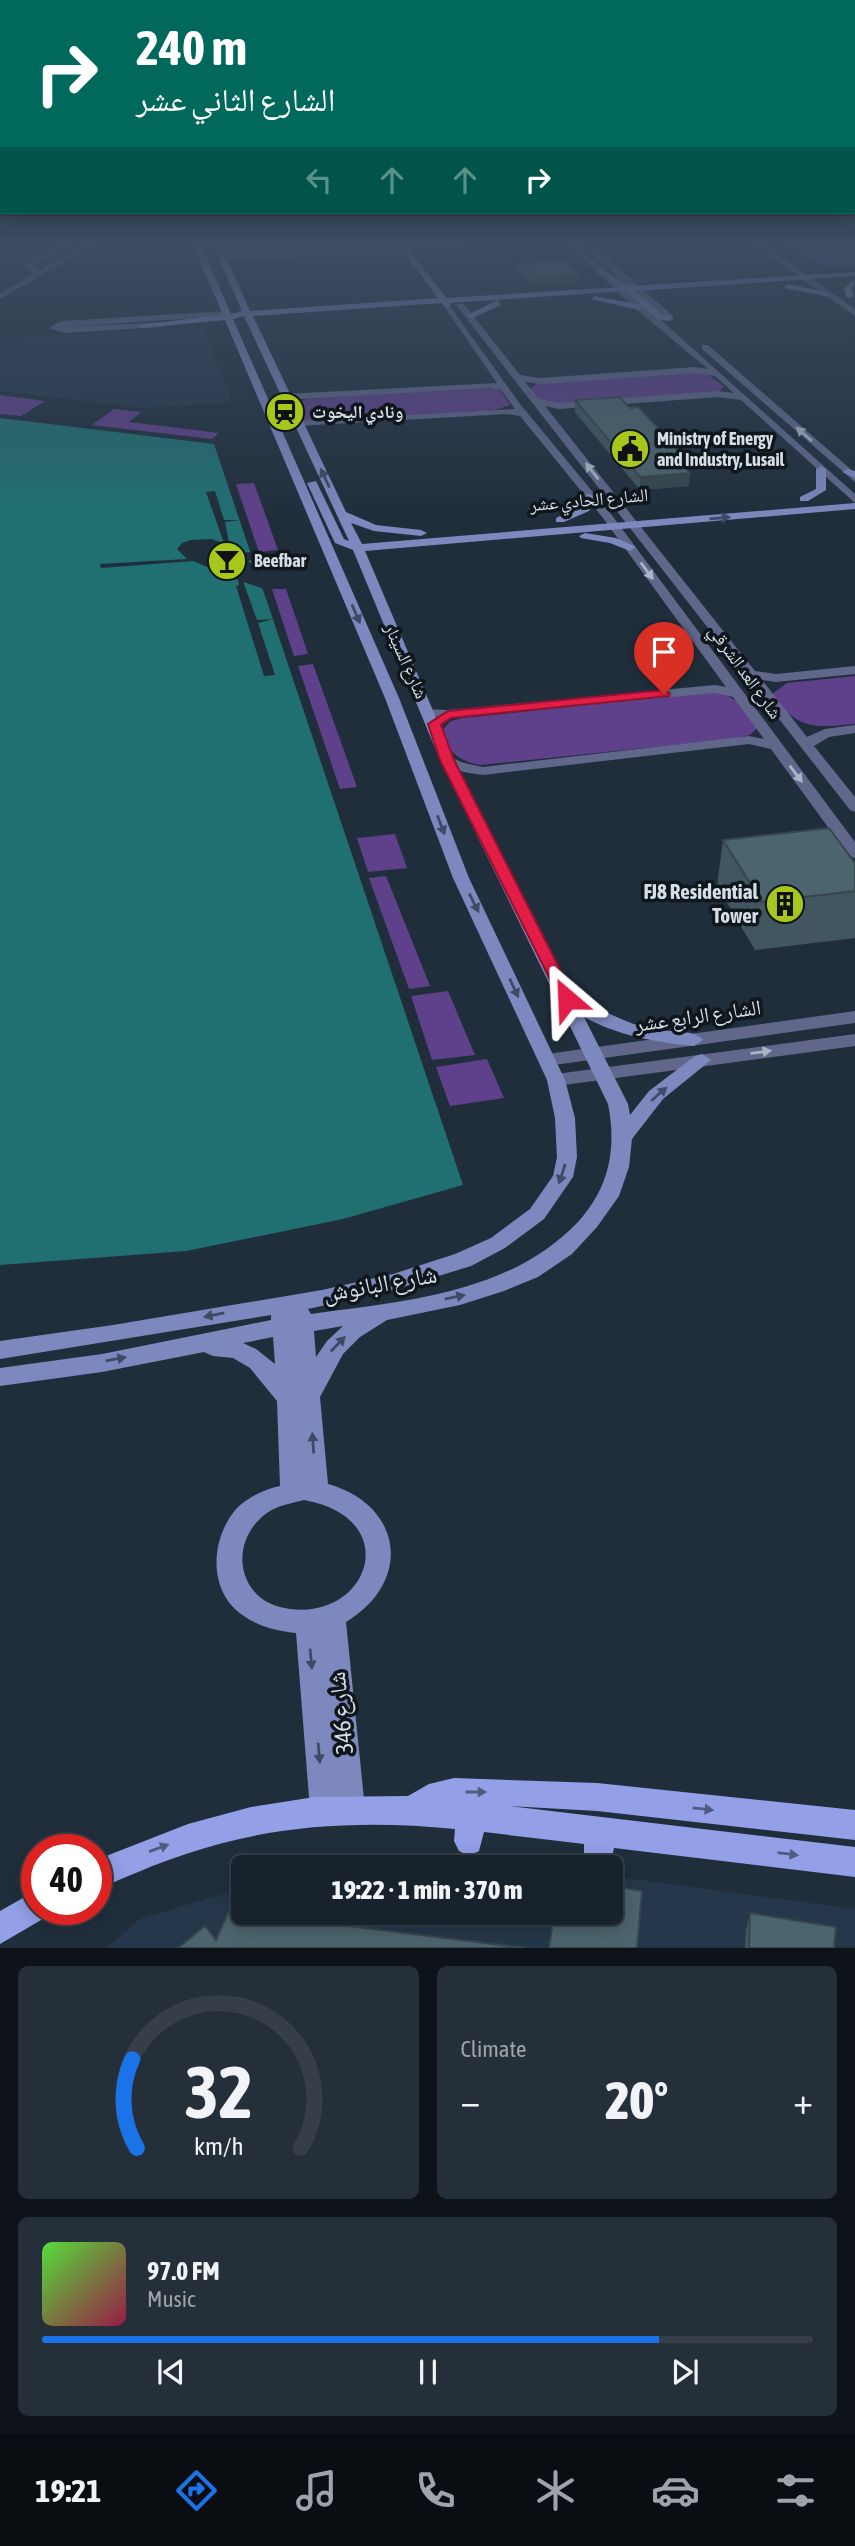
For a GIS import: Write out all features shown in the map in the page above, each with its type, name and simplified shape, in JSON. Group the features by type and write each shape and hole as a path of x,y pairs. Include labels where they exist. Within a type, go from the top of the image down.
{"main road":[{"path":"413,1810 429,1798 454,1792 514,1792 597,1797 855,1825"},
{"path":"112,1868 161,1847 225,1827 337,1809 413,1810 470,1828 599,1844 855,1862"},
{"path":"0,1930 21,1916"}],"street":[{"name":"شارع السينار","path":"238,336 299,479 314,484 332,541 461,878 556,1080"},
{"path":"249,336 253,343 264,348"},
{"name":"شارع السينار","path":"258,336 356,544 432,718 447,760 604,1073"},
{"name":"شارع العد الشرقي","path":"467,336 496,384 516,410 591,496 630,547 720,684 736,693 855,853"},
{"name":"شارع العد الشرقي","path":"485,336 754,675 855,807"},
{"path":"674,336 719,374 854,499"},
{"path":"698,341 852,475"},
{"path":"695,370 706,363"},
{"path":"522,383 695,370 719,374"},
{"path":"287,400 496,384"},
{"path":"718,394 733,387"},
{"path":"538,402 559,406 718,394 744,398"},
{"path":"546,413 559,406"},
{"path":"301,427 516,410"},
{"path":"804,505 821,489 821,469"},
{"path":"560,520 585,509 591,496"},
{"path":"756,514 778,508 854,499"},
{"name":"الشارع الحادي عشر","path":"356,544 560,520 611,521 634,525 756,514 854,499"},
{"path":"804,505 855,519"},
{"name":"الشارع الحادي عشر","path":"423,538 540,533 611,521 626,514 804,505"},
{"path":"343,515 374,528 423,538"},
{"path":"540,533 598,537 630,547"},
{"path":"370,577 384,556 423,538"},
{"path":"332,541 346,546 356,544"},
{"path":"754,675 776,678 855,670"},
{"path":"763,687 776,678"},
{"path":"432,718 720,684"},
{"path":"792,724 830,732"},
{"path":"749,740 762,728"},
{"path":"808,744 815,737 830,732 855,729"},
{"path":"460,787 472,775 482,771 749,740 774,745"},
{"path":"447,760 482,771"},
{"path":"567,999 623,1030 694,1040"},
{"name":"الشارع الرابع عشر","path":"547,1060 855,1017"},
{"name":"الشارع الرابع عشر","path":"556,1080 855,1040"},
{"path":"624,1136 656,1095 702,1060"},
{"name":"شارع البانوش","path":"8,1349 291,1314 388,1311 488,1289 519,1277 561,1251 603,1206 615,1182 624,1136 618,1104 604,1073"},
{"name":"شارع البانوش","path":"8,1377 174,1349 463,1260 520,1229 552,1196 563,1177 568,1139 556,1080"},
{"path":"299,1398 332,1348 363,1324 388,1311"},
{"path":"291,1314 304,1491"},
{"path":"79,1339 79,1366"},
{"path":"174,1349 229,1346 250,1354 299,1398"},
{"path":"8,1349 8,1377"},
{"path":"304,1491 342,1497 360,1509 376,1532 380,1556 373,1581 357,1602 320,1620 274,1620 246,1604 230,1579 227,1550 239,1523 262,1502 304,1491"},
{"name":"شارع 346","path":"320,1620 337,1809"}],"shaded area":[{"path":"207,336 232,402 144,408 0,391 0,345 12,338"},
{"path":"689,372 707,374 725,387 716,393 560,405 541,402 529,389 538,383"},
{"path":"478,387 500,390 510,405 495,410 312,423 300,420 294,403 307,399"},
{"path":"0,395 45,401 21,416 0,414"},
{"path":"114,409 141,412 129,422 219,433 212,439 92,425"},
{"path":"0,418 214,444 463,1185 343,1219 186,1251 0,1265"},
{"path":"254,483 278,550 259,552 236,484"},
{"path":"272,589 286,589 308,654 294,656"},
{"path":"313,664 357,787 340,789 298,666"},
{"path":"855,676 855,724 808,724 790,714 772,694 787,683"},
{"path":"715,692 735,700 748,713 757,725 750,735 481,765 460,758 450,749 444,736 444,728 451,721 463,718"},
{"path":"395,834 407,868 368,872 357,838"},
{"path":"386,876 430,986 409,989 369,878"},
{"path":"448,991 475,1055 432,1060 411,996"},
{"path":"487,1059 504,1098 450,1106 436,1067"},
{"path":"623,1878 855,1909 855,1947 107,1948 140,1919 231,1892 231,1925 623,1925"}],"pier":[{"path":"215,491 224,520 241,520 225,522 230,547 239,553 252,552 255,559 248,561 257,569 264,589 244,584 257,620 273,619 258,623 275,675 264,676 236,586 239,585 238,580 193,561 101,568 100,564 187,559 177,549 182,543 191,540 211,539 224,543 206,492"}],"building":[{"name":"Ministry of Energy and Industry, Lusail","path":"619,397 630,408 638,407 685,457 677,458 690,473 640,477 575,400"},
{"path":"829,828 855,863 855,891 762,902 723,840"},
{"path":"623,1888 642,1891 637,1948 549,1948 552,1925 623,1925"},
{"path":"231,1906 231,1925 341,1925 525,1948 178,1948 205,1926 216,1940"},
{"path":"750,1913 836,1927 834,1948 749,1948"}],"place":[{"name":"ونادي اليخوت","path":"285,412"},
{"name":"Ministry of Energy and Industry, Lusail","path":"630,449"},
{"name":"Beefbar","path":"227,561"},
{"name":"FJ8 Residential Tower","path":"785,904"}],"route":[{"path":"567,999 460,787 434,724 448,715 664,694"}]}
